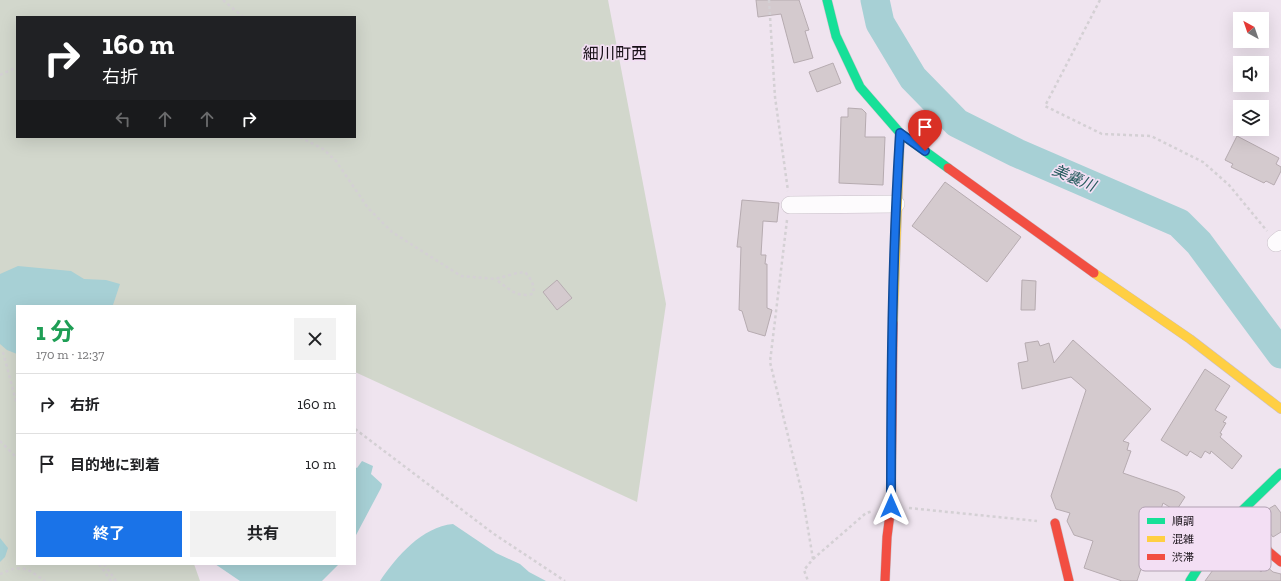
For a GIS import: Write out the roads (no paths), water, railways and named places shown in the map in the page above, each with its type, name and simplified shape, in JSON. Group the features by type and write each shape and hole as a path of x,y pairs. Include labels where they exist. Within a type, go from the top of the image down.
{"street":[{"path":"827,0 836,36 860,87 900,133 1038,234 1190,339 1281,409"},
{"path":"885,581 887,537 891,506 891,385 896,204 900,133"},
{"path":"790,205 896,204"},
{"path":"1245,507 1281,472"},
{"path":"1056,523 1069,581"},
{"path":"1271,554 1281,562"},
{"path":"1190,581 1196,571"}],"water":[{"path":"18,266 71,271 84,279 106,280 120,284 113,305 16,305 16,354 7,350 0,344 0,274"},
{"path":"362,461 373,466 371,474 382,484 356,535 356,468"},
{"path":"453,524 496,553 520,564 529,572 546,581 380,581 394,562 411,544 431,531 442,526"},
{"path":"0,538 8,548 5,557 0,562"},
{"path":"216,565 338,565 322,581 240,581"}],"waterway":[{"name":"美嚢川","path":"875,0 880,23 913,78 957,123 1017,153 1179,223 1199,243 1281,354"}],"district":[{"name":"細川町西","path":"615,53"}]}
